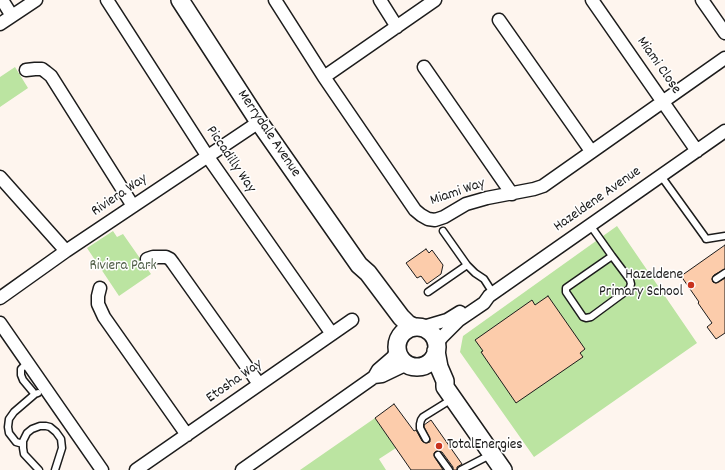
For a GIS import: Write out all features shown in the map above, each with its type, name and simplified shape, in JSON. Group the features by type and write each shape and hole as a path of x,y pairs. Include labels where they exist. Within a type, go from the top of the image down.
{"street":[{"path":"2,0 12,16"},
{"path":"0,24 36,0"},
{"name":"Piccadilly Way","path":"107,0 208,156 332,334"},
{"name":"Merrydale Avenue","path":"180,0 260,122 359,265 368,273 408,324 417,327"},
{"name":"Miami Way","path":"274,0 324,77 415,210 428,219 435,220 440,219 466,204 543,186 725,58"},
{"path":"380,0 397,27"},
{"path":"324,77 435,0"},
{"name":"Miami Close","path":"592,0 697,151"},
{"path":"702,0 725,33"},
{"path":"499,20 591,151"},
{"path":"424,67 512,194"},
{"path":"26,70 42,69 50,76 133,206"},
{"name":"Riviera Way","path":"0,298 66,251 260,122"},
{"name":"Hazeldene Avenue","path":"436,347 442,337 459,320 484,303 491,295 725,131"},
{"path":"0,177 66,251"},
{"path":"147,259 153,257 166,257 170,259 259,384"},
{"name":"Merrydale Avenue","path":"359,265 363,276 392,322 397,347"},
{"path":"100,288 98,304 104,317 187,435"},
{"name":"Hazeldene Avenue","path":"417,327 447,320 481,298 491,295"},
{"name":"Etosha Way","path":"136,470 352,320"},
{"path":"0,323 28,362 41,391 102,470"},
{"path":"242,470 374,377 378,370 393,356 399,338 403,333 408,329 417,327 431,333 435,338 440,367 449,393 503,470"},
{"path":"397,347 402,361 423,372 449,393"},
{"path":"374,377 382,376 410,366 420,367 426,365 434,356 436,347"}],"lane":[{"path":"661,176 705,238 725,236"},
{"path":"590,225 630,280 631,284 630,287 590,317 583,317 566,292 566,288 612,256"},
{"path":"443,231 467,265 484,279 491,295"},
{"path":"428,292 467,265"},
{"path":"716,280 725,273"},
{"path":"23,444 16,442 9,433 9,419 14,412 41,391"},
{"path":"426,439 420,428 421,420 449,393"},
{"path":"39,470 24,454 23,441 27,433 32,428 40,426 50,427 59,436 62,443 56,470"},
{"path":"461,470 492,454"},
{"path":"438,455 449,470"}],"green space":[{"path":"15,67 28,88 0,107 0,77"},
{"path":"617,226 697,343 534,457 460,352 463,336"},
{"name":"Riviera Park","path":"113,231 117,237 123,234 151,274 119,296 87,248"},
{"path":"375,418 396,448 379,459 386,470 300,470"}],"building":[{"path":"725,245 725,269 714,275 712,279 713,282 716,283 725,278 725,333 716,339 707,327 712,323 681,276"},
{"path":"426,249 429,253 432,250 443,265 441,274 427,284 421,276 417,278 406,263"},
{"path":"548,296 585,349 580,353 583,357 516,403 481,352 483,351 475,340 532,300 535,305"},
{"path":"394,404 414,431 416,430 422,441 426,443 430,442 430,439 424,425 431,420 462,464 457,467 457,470 453,470 453,467 442,452 437,451 434,453 434,456 443,470 411,470 375,418"}],"place":[{"name":"Hazeldene Primary School","path":"691,285"},
{"name":"TotalEnergies","path":"439,446"}]}
